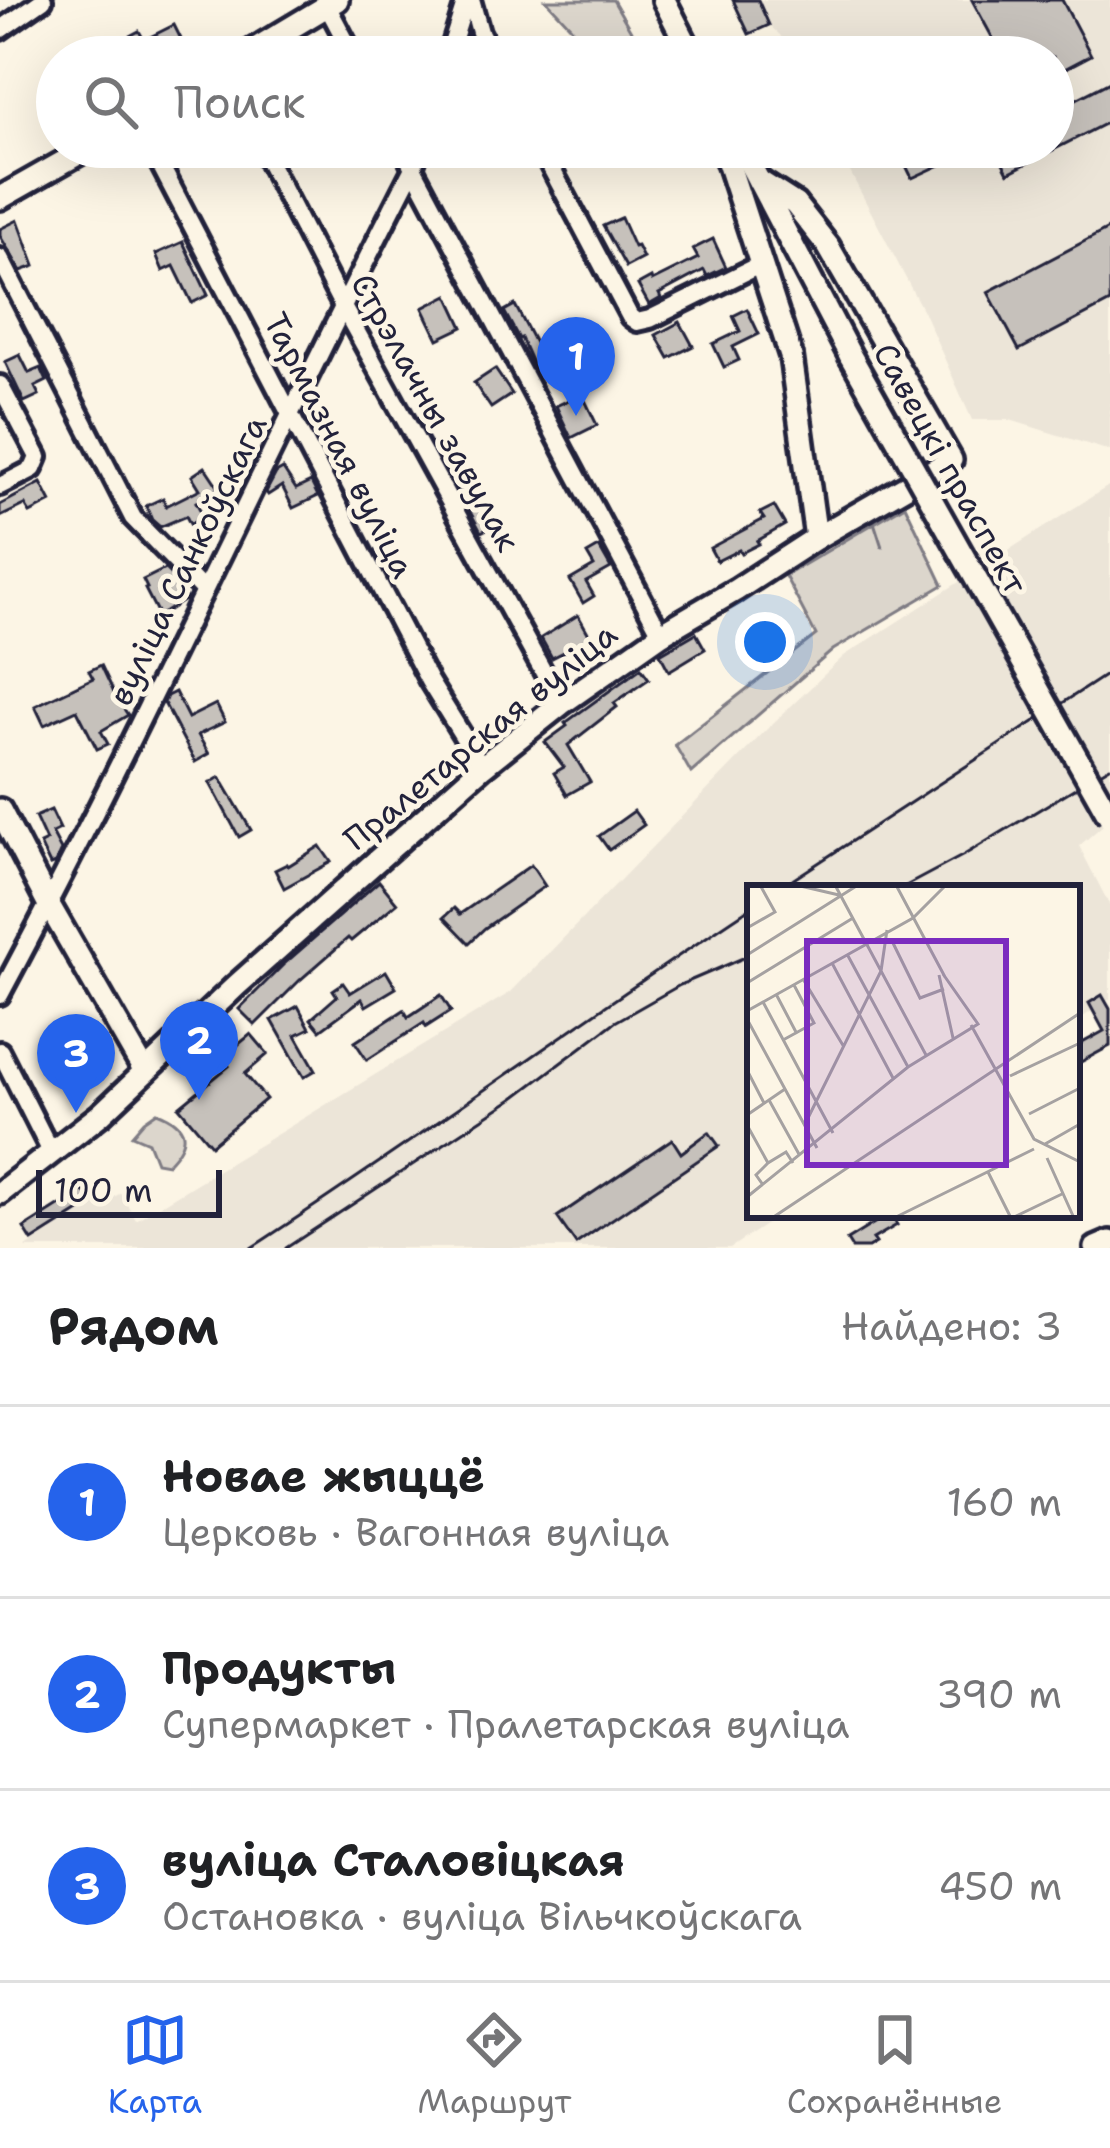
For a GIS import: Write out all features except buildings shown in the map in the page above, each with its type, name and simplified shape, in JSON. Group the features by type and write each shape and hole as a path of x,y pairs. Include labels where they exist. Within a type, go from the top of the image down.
{"main road":[{"path":"664,0 682,36"},
{"path":"276,36 330,2"},
{"path":"0,198 53,168"},
{"path":"730,168 795,377 816,538"},
{"name":"Савецкі праспект","path":"752,168 851,357 1110,817"},
{"name":"Пралетарская вуліца","path":"0,1192 101,1114 237,985 482,767 561,704 661,634 951,460 828,246 795,204 759,181"},
{"path":"761,267 783,260 804,269"},
{"path":"0,810 145,1072"},
{"path":"1096,1248 1110,1241"}],"street":[{"path":"0,30 43,0"},
{"path":"455,36 468,0"},
{"path":"468,0 482,36"},
{"path":"330,2 345,36"},
{"name":"Тармазная вуліца","path":"162,168 429,682 482,767"},
{"name":"Стрэлачны завулак","path":"272,168 561,704"},
{"path":"413,168 661,634"},
{"name":"вуліца Санкоўскага","path":"0,995 139,728 413,168"},
{"path":"551,168 630,317 637,322 761,267"},
{"path":"0,258 133,518 203,590"},
{"path":"0,385 38,457 34,469 0,486"},
{"path":"0,1051 52,1154"}],"shaded area":[{"path":"546,0 613,0 634,36 575,36"},
{"path":"733,0 1110,0 1110,451 1010,420 972,420 925,315 848,168 1074,168 1074,36 781,36 769,25 749,34"},
{"path":"1110,485 1110,819 1079,846 1110,906 1110,999 1080,1019 1080,885 747,885 747,1218 775,1218 730,1248 26,1248 92,1203 98,1206 121,1193 136,1220 511,992 844,656"},
{"path":"905,505 943,585 833,650 691,773 675,745 816,635 785,576"},
{"path":"157,1112 176,1122 183,1134 180,1148 167,1164 156,1162 148,1142 132,1135"}],"waterway":[{"path":"872,516 882,547"}],"railway":[{"path":"785,885 1110,672"},
{"path":"908,885 1110,767"},
{"path":"251,1248 747,910"},
{"path":"286,1248 514,1098 615,1022 680,985 747,956"}],"place":[{"name":"Новае жыццё","path":"576,416"},
{"name":"Продукты","path":"199,1100"},
{"name":"вуліца Сталовіцкая","path":"76,1113"}]}
